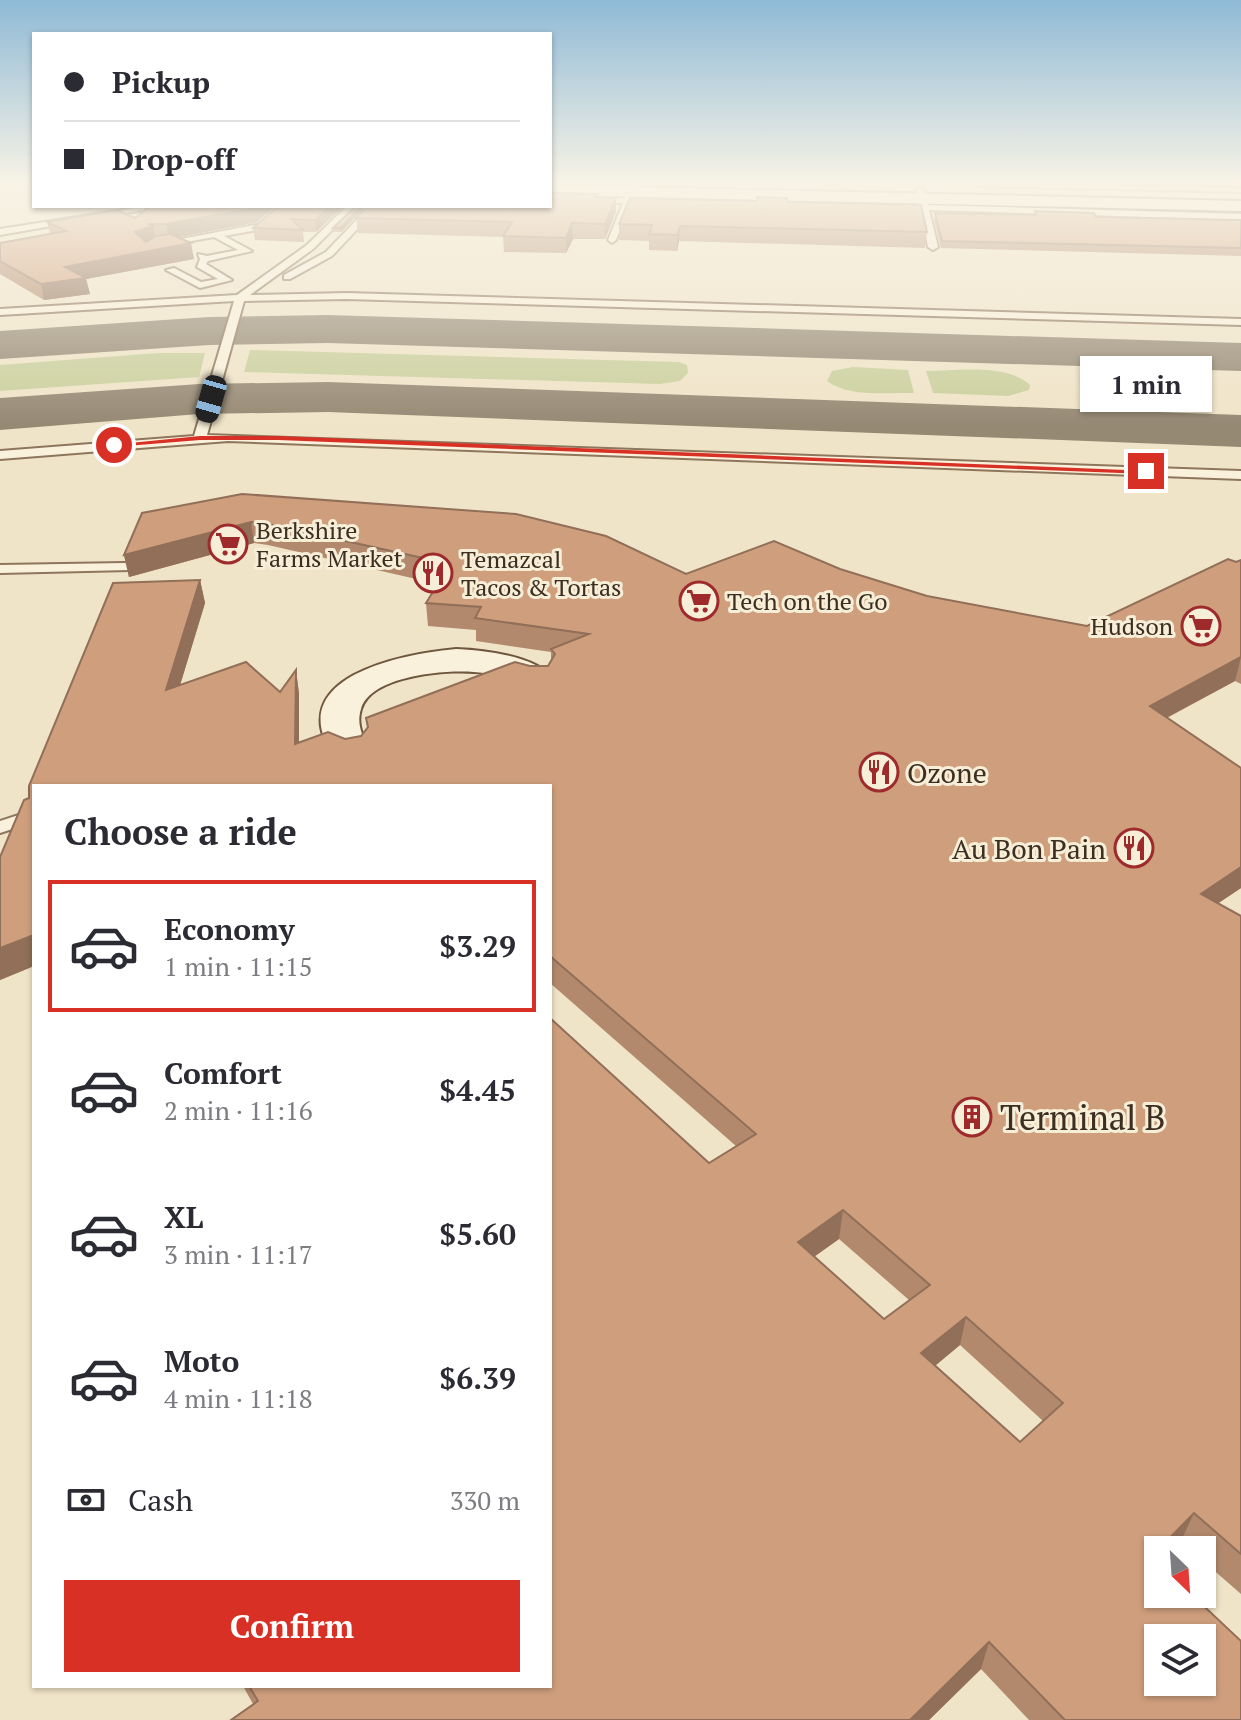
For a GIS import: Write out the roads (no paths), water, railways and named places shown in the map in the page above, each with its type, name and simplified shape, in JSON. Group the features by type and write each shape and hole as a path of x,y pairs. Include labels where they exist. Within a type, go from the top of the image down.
{"street":[{"path":"349,750 338,729 340,707 358,687 391,671 460,660 498,664 535,679"}],"lane":[{"path":"171,270 200,285 227,280 201,264"},
{"path":"200,438 240,298 286,264"},
{"path":"240,298 308,264"},
{"path":"0,312 240,298 389,297 1241,322"},
{"path":"0,455 200,438 307,439 1241,475"},
{"path":"0,569 125,567"},
{"path":"0,827 32,817"}],"place":[{"name":"Berkshire Farms Market","path":"228,544"},
{"name":"Temazcal Tacos & Tortas","path":"433,573"},
{"name":"Tech on the Go","path":"699,601"},
{"name":"Hudson","path":"1201,626"},
{"name":"Ozone","path":"879,772"},
{"name":"Au Bon Pain","path":"1134,848"},
{"name":"Terminal B","path":"972,1117"}]}
